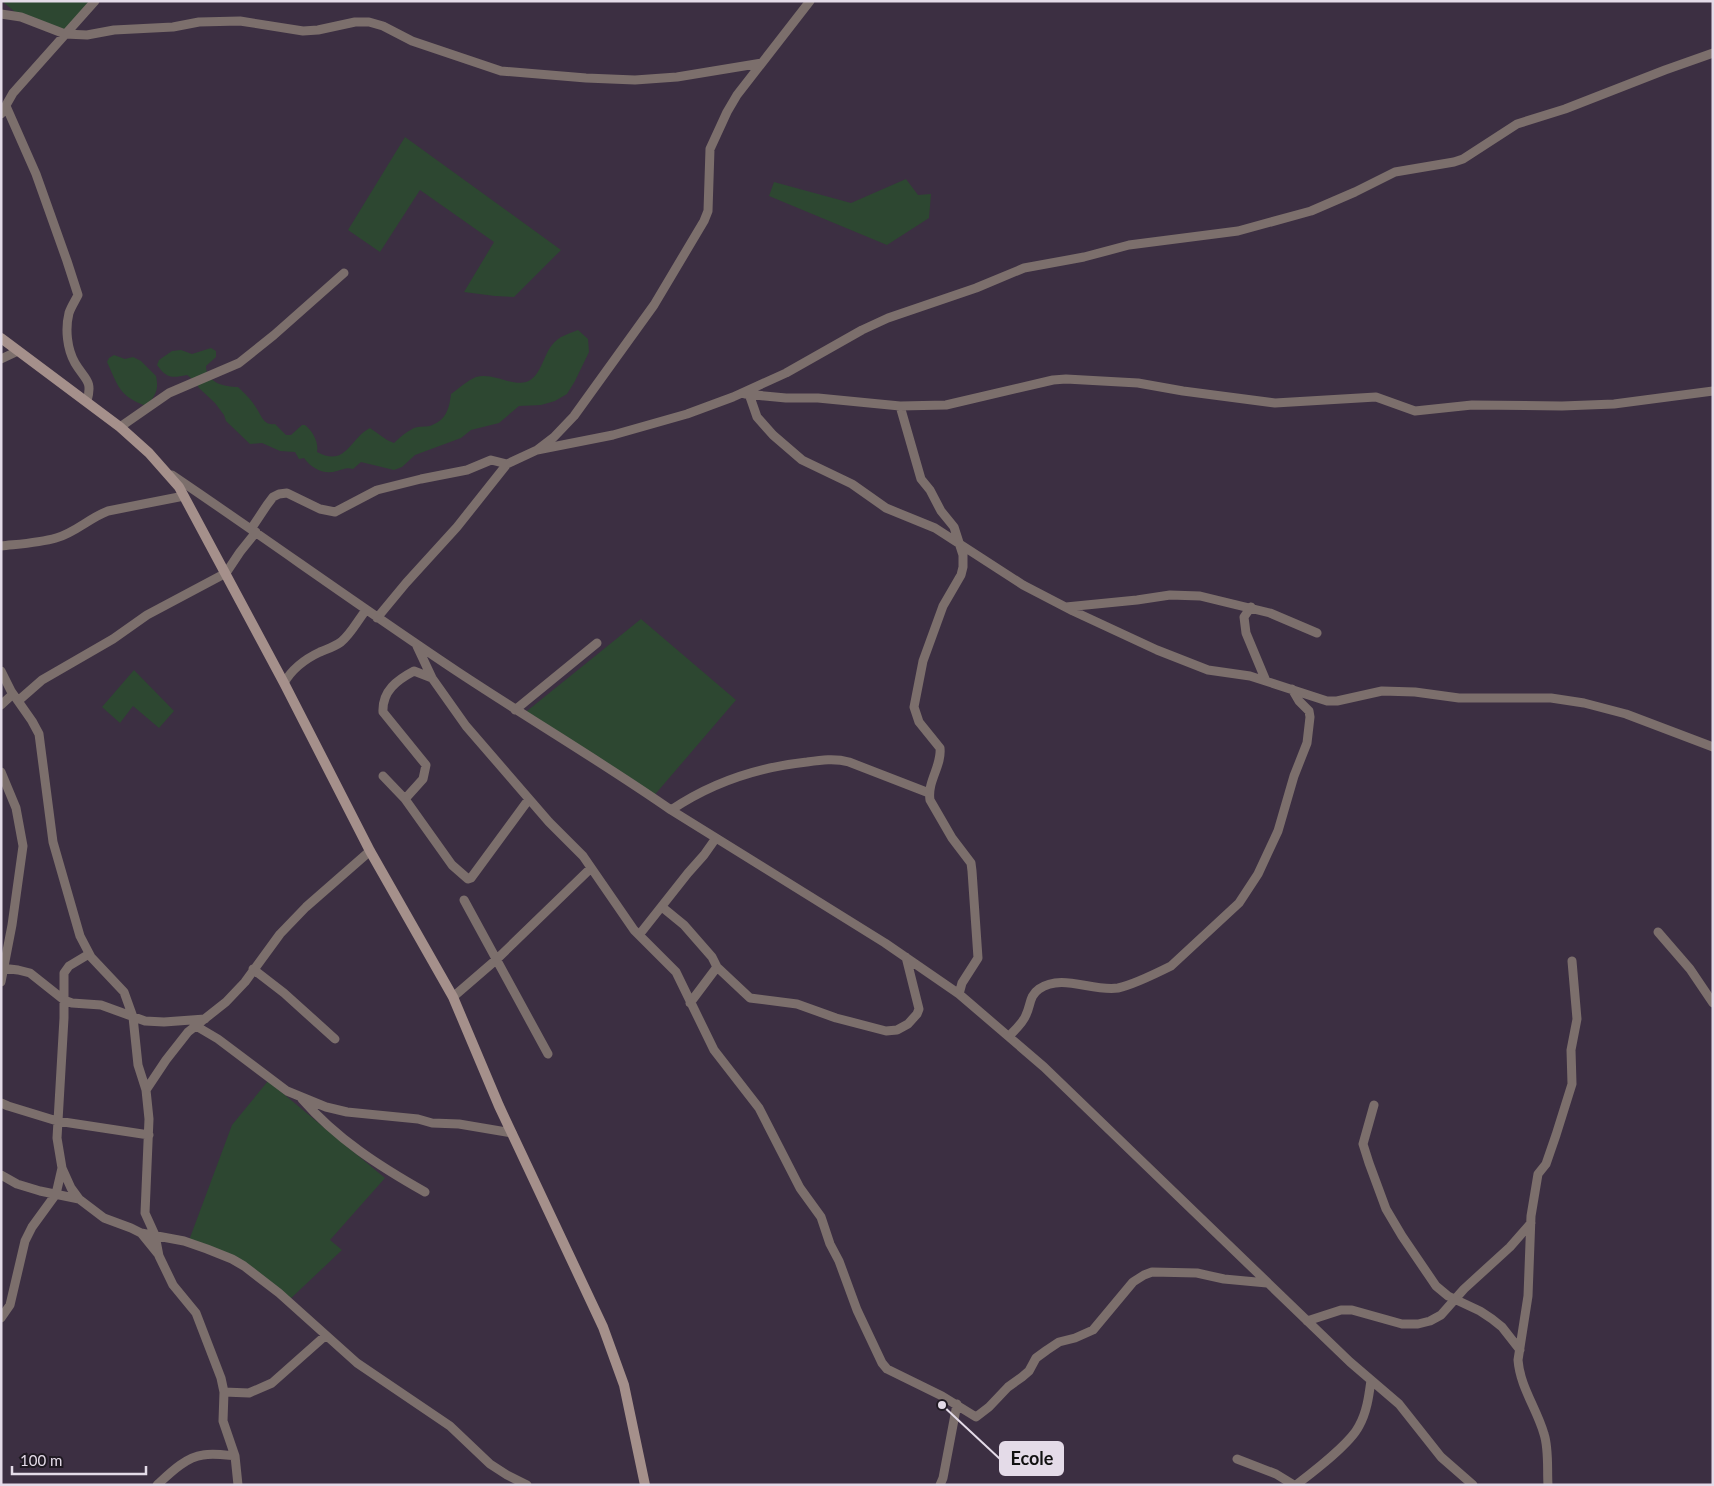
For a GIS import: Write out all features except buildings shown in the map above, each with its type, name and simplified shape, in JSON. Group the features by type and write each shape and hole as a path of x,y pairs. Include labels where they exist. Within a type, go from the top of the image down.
{"street":[{"path":"87,401 91,389 87,379 74,361 67,337 69,313 78,295 68,261 36,174 3,110 13,93 94,1"},
{"path":"377,618 457,527 507,464 537,450 554,437 574,416 654,305 704,221 708,210 710,149 727,112 810,1"},
{"path":"1,14 21,17 65,34 88,35 114,30 173,27 199,22 240,20 303,31 318,30 355,22 369,22 383,26 412,41 501,71 586,78 635,80 677,77 762,63"},
{"path":"537,450 613,435 687,414 746,394 862,330 888,318 976,288 1024,268 1084,257 1129,245 1238,231 1311,211 1396,172 1463,159 1518,124 1565,109 1713,53"},
{"path":"120,427 169,393 239,363 274,335 344,273"},
{"path":"1,338 120,427 168,472 254,530 377,618 515,710 906,957 959,994 1044,1067 1307,1321 1399,1404 1441,1457 1473,1485"},
{"path":"1,359 18,351"},
{"path":"746,394 786,398 818,398 900,406 946,405 1053,380 1066,379 1138,383 1275,403 1376,397 1416,411 1472,405 1562,406 1614,404 1713,391"},
{"path":"746,394 758,417 794,455 820,470 852,484 886,508 935,528 1023,585 1065,607 1157,650 1208,670 1250,676 1292,688 1327,701 1337,701 1382,691 1459,698 1551,698 1584,703 1626,714 1713,747"},
{"path":"900,406 921,479 930,490 941,511 954,527 963,555 964,567 943,606 923,661 914,707 919,722 940,748 929,793 935,810 970,863 972,871 978,958 962,983 959,994"},
{"path":"1,705 16,698 42,680 113,639 147,615 226,573 254,530 267,504 273,497 279,494 287,493 320,509 335,512 377,490 467,470 491,460 507,464"},
{"path":"168,472 184,496 226,573 370,852 453,997 512,1133 603,1327 628,1402 645,1485"},
{"path":"1,546 56,538 108,511 184,496"},
{"path":"1065,607 1170,595 1200,596 1270,613 1317,633"},
{"path":"1250,607 1244,617 1246,633 1266,681"},
{"path":"284,683 290,673 305,660 318,652 333,647 345,638 366,610"},
{"path":"515,710 597,643"},
{"path":"416,644 432,678 466,726 549,822 583,856 630,925 672,967 714,1050 759,1108 800,1188 821,1217 857,1310 882,1363 887,1369 957,1404 974,1416 979,1416 1008,1387 1029,1371 1036,1358 1059,1342 1075,1338 1093,1330 1133,1282 1144,1275 1152,1272 1197,1273 1224,1279 1268,1283"},
{"path":"1,671 39,734 53,842 80,936 89,954 124,992 132,1017 138,1065 146,1090 150,1136 144,1208 159,1256"},
{"path":"405,799 423,779 426,765 384,712 383,704 389,690 400,678 414,671 432,678"},
{"path":"1009,1036 1025,1018 1032,995 1049,983 1062,982 1119,988 1160,972 1171,966 1239,903 1258,874 1278,830 1294,776 1307,743 1309,711 1299,701 1292,688"},
{"path":"671,810 713,788 757,770 826,759 841,759 929,793"},
{"path":"1,772 16,808 22,846 1,982"},
{"path":"383,776 405,799 452,864 468,879 472,878 529,798"},
{"path":"639,935 716,838"},
{"path":"146,1090 188,1032 226,1002 245,982 280,934 306,907 370,852"},
{"path":"453,997 497,959 591,868"},
{"path":"464,900 548,1054"},
{"path":"662,906 684,926 712,957 718,967 750,998 797,1004 845,1021 892,1031 908,1024 919,1009 906,957"},
{"path":"1658,932 1690,969 1713,1003"},
{"path":"89,954 69,966 64,973 57,1121 57,1138 62,1168 78,1198 104,1218 132,1228 141,1234 159,1256 174,1285 199,1319 221,1378 224,1392 224,1426 235,1456 238,1485"},
{"path":"1548,1485 1545,1434 1524,1386 1518,1360 1528,1296 1531,1223 1538,1174 1546,1164 1572,1084 1571,1050 1577,1019 1572,961"},
{"path":"690,1002 718,967"},
{"path":"3,968 30,973 64,1000 76,1004 101,1005 145,1021 164,1022 206,1018"},
{"path":"253,969 284,993 335,1039"},
{"path":"196,1026 225,1044 287,1091 326,1107 347,1112 418,1119 432,1123 459,1124 512,1133"},
{"path":"301,1098 344,1141 383,1168 425,1192"},
{"path":"1,1103 57,1121 150,1136"},
{"path":"1374,1105 1363,1144 1368,1163 1386,1209 1402,1236 1436,1286 1455,1300 1492,1318 1502,1327 1520,1350"},
{"path":"1,1318 10,1305 28,1234 56,1194 62,1168"},
{"path":"1,1175 40,1192 78,1198"},
{"path":"1307,1321 1341,1310 1352,1310 1402,1324 1418,1324 1430,1321 1441,1314 1464,1289 1510,1247 1531,1223"},
{"path":"141,1234 154,1235 207,1249 232,1259 279,1293 362,1367 450,1426 490,1464 527,1485"},
{"path":"224,1392 249,1392 272,1383 325,1336"},
{"path":"1237,1459 1276,1474 1295,1485 1321,1466 1354,1434 1359,1426 1368,1400 1371,1380"},
{"path":"940,1485 957,1404"},
{"path":"157,1485 176,1468 197,1456 213,1454 235,1456"}],"green space":[{"path":"2,1 95,1 65,34 21,17"},
{"path":"405,137 561,250 514,297 464,292 494,242 420,190 380,252 348,230"},
{"path":"906,179 918,195 931,194 929,218 887,245 769,196 774,182 851,203"},
{"path":"578,330 588,339 589,352 567,394 555,401 541,405 519,406 499,423 471,430 461,438 415,455 402,467 394,470 361,462 353,469 347,468 323,472 315,468 304,458 299,459 295,452 280,451 262,443 250,444 226,421 215,403 199,388 195,381 187,375 174,377 167,375 157,365 159,360 172,351 181,350 192,354 211,348 216,351 216,357 206,366 209,376 213,380 222,385 238,387 252,401 265,421 275,424 286,435 291,435 302,425 305,425 315,437 317,452 327,456 335,456 347,450 370,428 394,443 414,428 435,424 446,414 451,394 476,377 488,376 520,383 526,382 535,376 549,350 558,339"},
{"path":"114,355 125,359 133,357 141,361 156,376 156,392 146,406 130,398 117,384 107,362"},
{"path":"641,619 736,700 652,798 522,715"},
{"path":"134,670 174,711 159,728 133,706 120,723 102,707"},
{"path":"268,1081 385,1178 330,1240 342,1250 287,1302 229,1259 188,1243 232,1125"}],"place":[{"name":"Ecole","path":"942,1405"}]}
